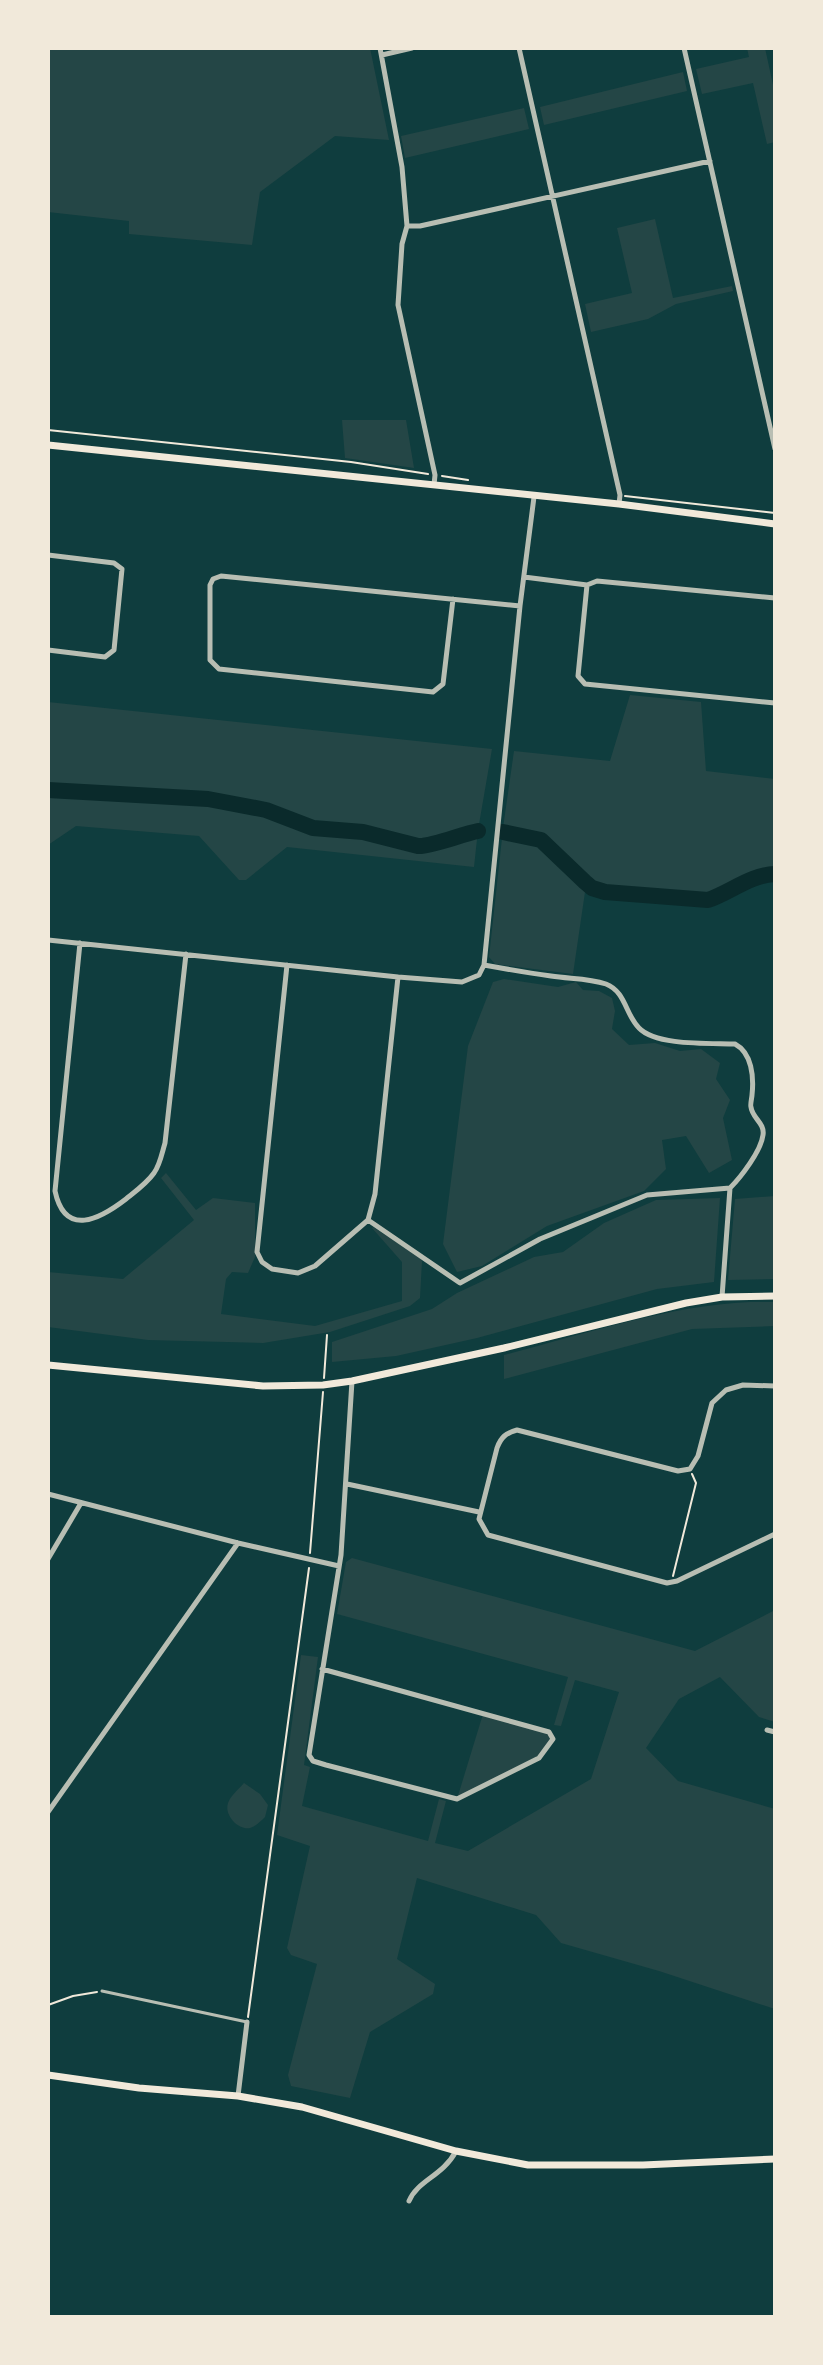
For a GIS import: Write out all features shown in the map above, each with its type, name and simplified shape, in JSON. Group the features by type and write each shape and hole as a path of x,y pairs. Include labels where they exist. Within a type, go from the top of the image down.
{"main road":[{"path":"48,445 619,504 775,524"},
{"path":"48,1365 263,1386 323,1385 504,1348 652,1310 722,1297 775,1296"},
{"path":"48,2075 139,2088 238,2096 313,2110 456,2151 528,2165 643,2165 775,2159"}],"street":[{"path":"412,48 381,51 402,167 407,226 402,244 398,305 435,475 434,485"},
{"path":"519,48 620,495 619,504"},
{"path":"684,48 775,449"},
{"path":"407,226 420,226 710,161"},
{"path":"48,940 398,977 462,982 479,975 484,965 534,497"},
{"path":"48,555 114,563 122,569 114,650 105,657 48,650"},
{"path":"453,599 443,684 433,692 219,669 210,660 210,585 213,579 221,576 453,599 520,606"},
{"path":"524,577 587,585 597,581 775,598"},
{"path":"587,585 578,676 585,684 775,703"},
{"path":"80,943 55,1191 58,1207 71,1218 88,1221 104,1216 139,1189 155,1172 165,1143 186,954"},
{"path":"287,965 257,1252 262,1262 272,1269 298,1273 315,1266 368,1220 375,1194 398,977"},
{"path":"484,965 608,985 623,998 640,1030 649,1035 741,1047 749,1059 752,1080 750,1109 764,1132 758,1148 730,1188 722,1297"},
{"path":"368,1220 460,1283 540,1239 647,1195 730,1188"},
{"path":"322,1669 549,1732 553,1739 539,1758 457,1799 313,1761 309,1755 322,1669 339,1566 352,1381"},
{"path":"775,1386 743,1385 726,1390 712,1403 698,1456 690,1469 678,1471 517,1430 507,1432 500,1439 479,1512 479,1519 488,1535 667,1583 775,1534"},
{"path":"347,1484 479,1512"},
{"path":"48,1494 339,1566"},
{"path":"48,1559 81,1503"},
{"path":"48,1812 238,1543"},
{"path":"767,1730 775,1732"},
{"path":"238,2096 247,2022"},
{"path":"409,2201 415,2189 445,2168 456,2151"}],"lane":[{"path":"102,1991 247,2022"}],"path":[{"path":"48,430 351,462 435,475"},
{"path":"247,2022 310,1560 327,1335"},
{"path":"672,1582 696,1483 690,1469"},
{"path":"48,2005 73,1996 102,1991"}],"shaded area":[{"path":"48,48 370,48 389,140 335,136 260,192 252,245 129,234 129,221 48,212"},
{"path":"747,48 765,48 775,94 775,142 767,144 753,83 702,94 696,69 749,57"},
{"path":"683,72 687,91 544,125 540,107"},
{"path":"524,108 529,129 405,158 401,136"},
{"path":"655,219 673,298 732,286 733,291 676,304 648,319 591,332 585,304 632,293 617,228"},
{"path":"342,420 406,420 414,468 345,458"},
{"path":"630,695 701,702 706,771 775,779 775,870 754,875 712,894 687,896 630,892 590,881 545,840 503,828 514,751 610,761"},
{"path":"48,702 492,749 474,867 287,847 246,880 239,880 199,836 76,826 48,845"},
{"path":"502,838 539,844 585,892 573,974 495,964 489,957"},
{"path":"504,979 558,987 576,982 583,990 599,991 612,998 615,1011 612,1029 629,1045 655,1043 680,1051 701,1049 720,1063 716,1079 730,1100 723,1118 732,1160 709,1173 686,1136 662,1140 666,1169 644,1191 547,1226 482,1266 457,1272 443,1244 468,1046 493,982"},
{"path":"166,1173 196,1210 213,1198 255,1203 255,1257 248,1273 232,1272 226,1279 221,1314 315,1326 402,1301 402,1262 373,1227 422,1261 420,1298 410,1306 330,1332 263,1343 148,1340 48,1327 48,1272 123,1279 194,1220 161,1178"},
{"path":"775,1196 775,1279 728,1280 735,1199"},
{"path":"720,1198 714,1282 657,1289 477,1338 396,1356 332,1362 332,1342 432,1309 457,1293 534,1257 563,1252 604,1223 656,1200"},
{"path":"750,1302 775,1302 775,1326 692,1329 504,1379 504,1355 657,1315"},
{"path":"352,1558 695,1651 775,1610 775,1722 759,1717 720,1677 679,1699 646,1748 678,1781 775,1809 775,2009 561,1943 536,1915 417,1878 397,1959 435,1984 433,1994 370,2032 350,2098 291,2086 288,2075 317,1964 291,1955 287,1948 310,1846 277,1835 301,1655 318,1657 304,1765 310,1767 302,1806 428,1841 439,1799 446,1801 435,1843 468,1851 591,1779 619,1692 575,1680 561,1726 554,1725 568,1677 337,1614 346,1562"},
{"path":"483,1714 549,1732 553,1739 545,1752 457,1799"},
{"path":"244,1783 260,1794 268,1805 265,1817 250,1828 237,1824 227,1808 231,1797"}],"waterway":[{"path":"48,790 208,799 266,810 313,828 363,832 418,846 478,831"},
{"path":"503,832 541,840 592,888 605,892 708,900 749,881 775,874"}]}
